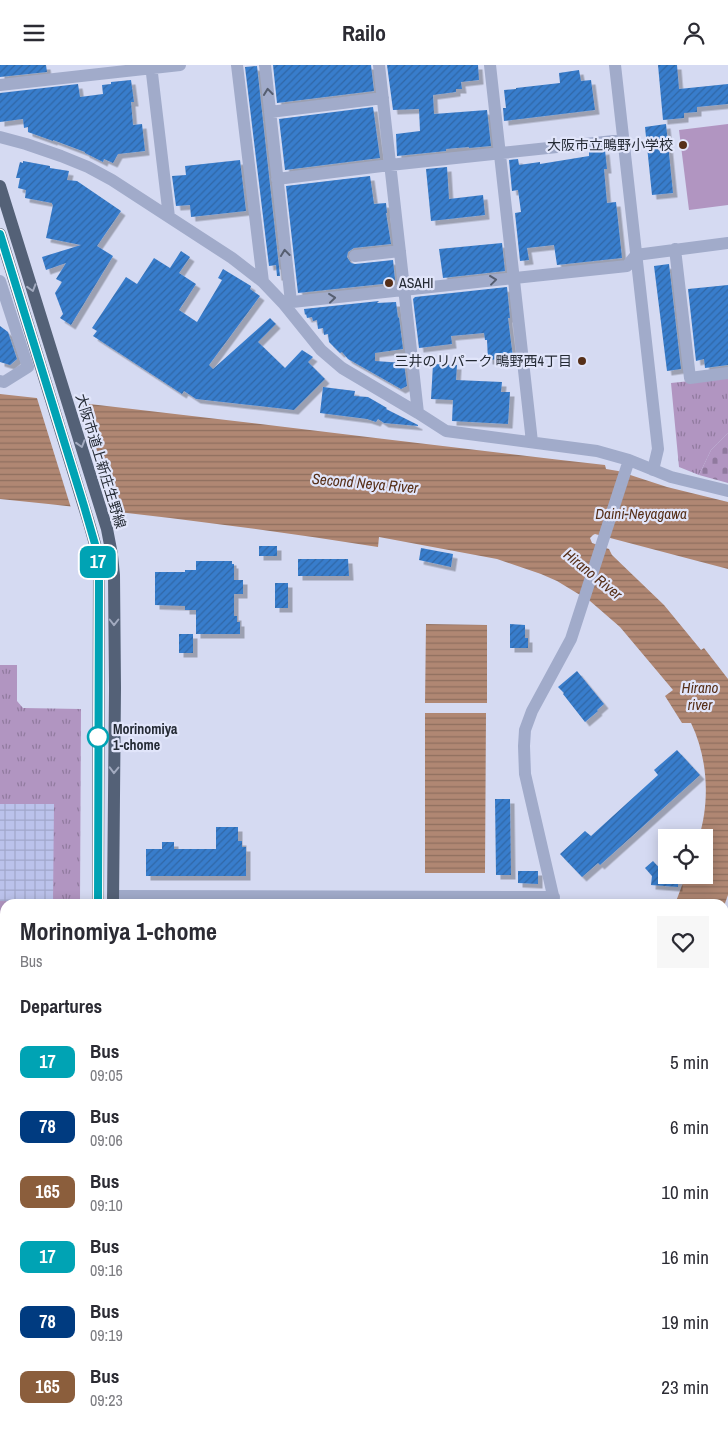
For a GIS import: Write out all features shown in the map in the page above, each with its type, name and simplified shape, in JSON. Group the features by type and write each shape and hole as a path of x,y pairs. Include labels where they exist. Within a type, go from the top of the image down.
{"main road":[{"name":"大阪市道上新庄生野線","path":"0,186 107,529 112,555 114,575 113,899"},
{"name":"大阪市道上新庄生野線","path":"2,240 97,551 99,575 98,899"},
{"path":"98,720 114,720"}],"street":[{"path":"0,85 180,65"},
{"path":"236,65 263,282"},
{"path":"265,65 287,302"},
{"path":"379,65 418,413"},
{"path":"490,65 532,442"},
{"path":"615,65 658,449 653,470"},
{"path":"151,67 169,217"},
{"path":"270,112 383,98"},
{"path":"0,137 26,144 88,167 112,180 232,258 287,302 321,351 342,368 446,431 598,451 627,465 653,470 671,477 728,491"},
{"path":"277,179 623,140"},
{"path":"287,302 628,266 636,255 728,243"},
{"path":"675,249 690,378 728,373"},
{"path":"354,256 400,251"},
{"path":"0,281 28,367 4,382 0,381"},
{"path":"554,899 525,774 525,730 532,711 571,639 627,465"}],"green space":[{"path":"728,124 728,205 689,210 679,130"},
{"path":"728,377 728,433 711,450 699,475 679,467 671,383"},
{"path":"728,433 728,483 699,475 711,450"},
{"path":"0,665 17,665 17,701 23,708 81,709 80,899 0,899"}],"shaded area":[{"path":"0,804 54,804 53,899 0,899"}],"water":[{"path":"0,394 605,465 606,469 728,502 728,569 595,534 590,538 592,543 609,549 612,555 664,605 701,650 704,648 728,679 727,899 677,899 683,884 713,884 713,829 701,829 705,809 706,780 697,736 691,723 682,723 665,696 673,690 620,627 590,601 557,581 497,559 379,537 378,547 189,520 0,499"},
{"path":"426,624 487,625 487,703 425,703"},
{"path":"425,713 486,713 485,873 425,873"}],"pier":[{"path":"36,395 81,400 117,514 69,509 71,508"}],"building":[{"path":"0,65 46,65 47,72 0,77"},
{"path":"273,65 371,65 374,91 277,103"},
{"path":"387,65 478,65 479,80 461,82 462,89 456,89 456,92 433,95 434,114 487,110 491,146 446,149 446,151 397,156 396,134 420,131 419,109 393,110"},
{"path":"658,65 677,65 679,89 728,84 728,104 697,107 697,112 684,113 684,118 663,120"},
{"path":"257,66 280,276 277,276 276,265 269,266 245,67"},
{"path":"579,70 581,81 591,80 595,110 504,121 503,108 506,108 504,90 560,83 559,73"},
{"path":"131,80 134,102 131,102 133,125 142,124 145,151 118,154 113,163 104,159 103,162 85,152 28,132 28,127 24,128 23,119 0,122 0,93 78,84 80,97 103,94 102,85 111,84 111,82"},
{"path":"373,107 380,158 285,170 279,119"},
{"path":"666,124 673,193 652,195 645,127"},
{"path":"605,150 607,169 604,169 607,203 616,202 622,258 557,265 554,245 527,248 529,260 520,261 515,213 521,212 518,190 512,191 509,160 518,159 519,165 540,162 540,164 589,156 589,152"},
{"path":"240,160 246,211 191,217 190,205 176,206 172,176 186,175 185,166"},
{"path":"23,161 69,171 67,180 77,181 121,211 97,246 113,256 71,325 60,318 63,314 55,293 62,282 56,279 66,263 46,270 42,257 81,245 46,238 53,205 52,203 25,198 26,190 18,188 20,178 16,178 20,162 23,163"},
{"path":"447,167 449,199 483,195 485,215 431,221 426,169"},
{"path":"370,176 374,204 386,203 391,244 354,248 348,252 347,257 351,263 355,264 393,260 395,280 392,283 298,293 286,186"},
{"path":"502,243 505,271 443,278 439,249"},
{"path":"181,251 190,257 179,273 196,284 179,310 197,322 222,280 218,278 223,269 251,286 250,289 260,296 209,365 213,369 270,318 276,324 258,342 285,368 302,350 313,357 308,362 325,379 294,410 196,399 184,391 182,394 93,336 97,331 92,328 126,277 137,284 154,258 170,268"},
{"path":"669,264 681,369 667,371 654,266"},
{"path":"728,285 728,365 705,368 704,359 696,361 688,289"},
{"path":"507,287 510,318 508,318 513,358 488,360 487,340 485,340 484,333 451,336 452,344 419,348 413,299 415,297"},
{"path":"379,301 377,303 396,302 403,349 375,353 375,361 404,363 407,386 401,389 348,359 342,352 340,353 329,342 328,334 324,335 323,328 318,329 317,320 313,321 312,317 307,318 304,309"},
{"path":"0,326 8,332 17,359 10,365 0,362"},
{"path":"433,364 457,365 456,380 502,382 501,392 510,392 508,424 452,421 453,400 431,399"},
{"path":"323,387 355,391 354,396 368,397 418,426 384,423 378,419 376,422 367,419 320,413"},
{"path":"259,546 277,546 277,556 259,556"},
{"path":"421,548 453,554 451,567 419,560"},
{"path":"298,559 348,559 349,576 298,576"},
{"path":"196,561 232,561 232,564 234,564 234,580 243,580 243,594 234,594 234,616 237,616 237,622 240,622 240,634 196,634 196,610 185,610 185,606 155,605 155,572 196,570"},
{"path":"275,583 288,583 288,608 275,608"},
{"path":"510,624 525,625 525,638 528,638 528,648 510,648"},
{"path":"179,634 193,634 193,653 179,653"},
{"path":"577,671 604,704 585,722 558,687"},
{"path":"677,750 700,775 600,865 598,863 582,877 560,854 585,831 591,836 658,775 654,770"},
{"path":"495,799 510,799 511,875 496,875"},
{"path":"216,827 238,827 238,841 242,841 242,847 246,847 246,876 146,876 146,849 162,849 162,842 174,842 174,849 216,849"},
{"path":"653,861 658,866 658,884 678,884 678,887 651,885 652,876 645,868"},
{"path":"518,871 538,871 538,884 518,883"}],"bus line":[{"name":"17","path":"0,234 80,489 97,551 99,575 98,899"}],"place":[{"name":"大阪市立鴫野小学校","path":"683,145"},
{"name":"ASAHI","path":"389,283"},
{"name":"三井のリパーク 鴫野西4丁目","path":"582,361"},
{"name":"Morinomiya 1-chome","path":"98,737"}],"water label":[{"name":"Second Neya River","path":"365,483"},
{"name":"Daini-Neyagawa","path":"641,513"},
{"name":"Hirano River","path":"593,574"},
{"name":"Hirano river","path":"700,696"}]}
